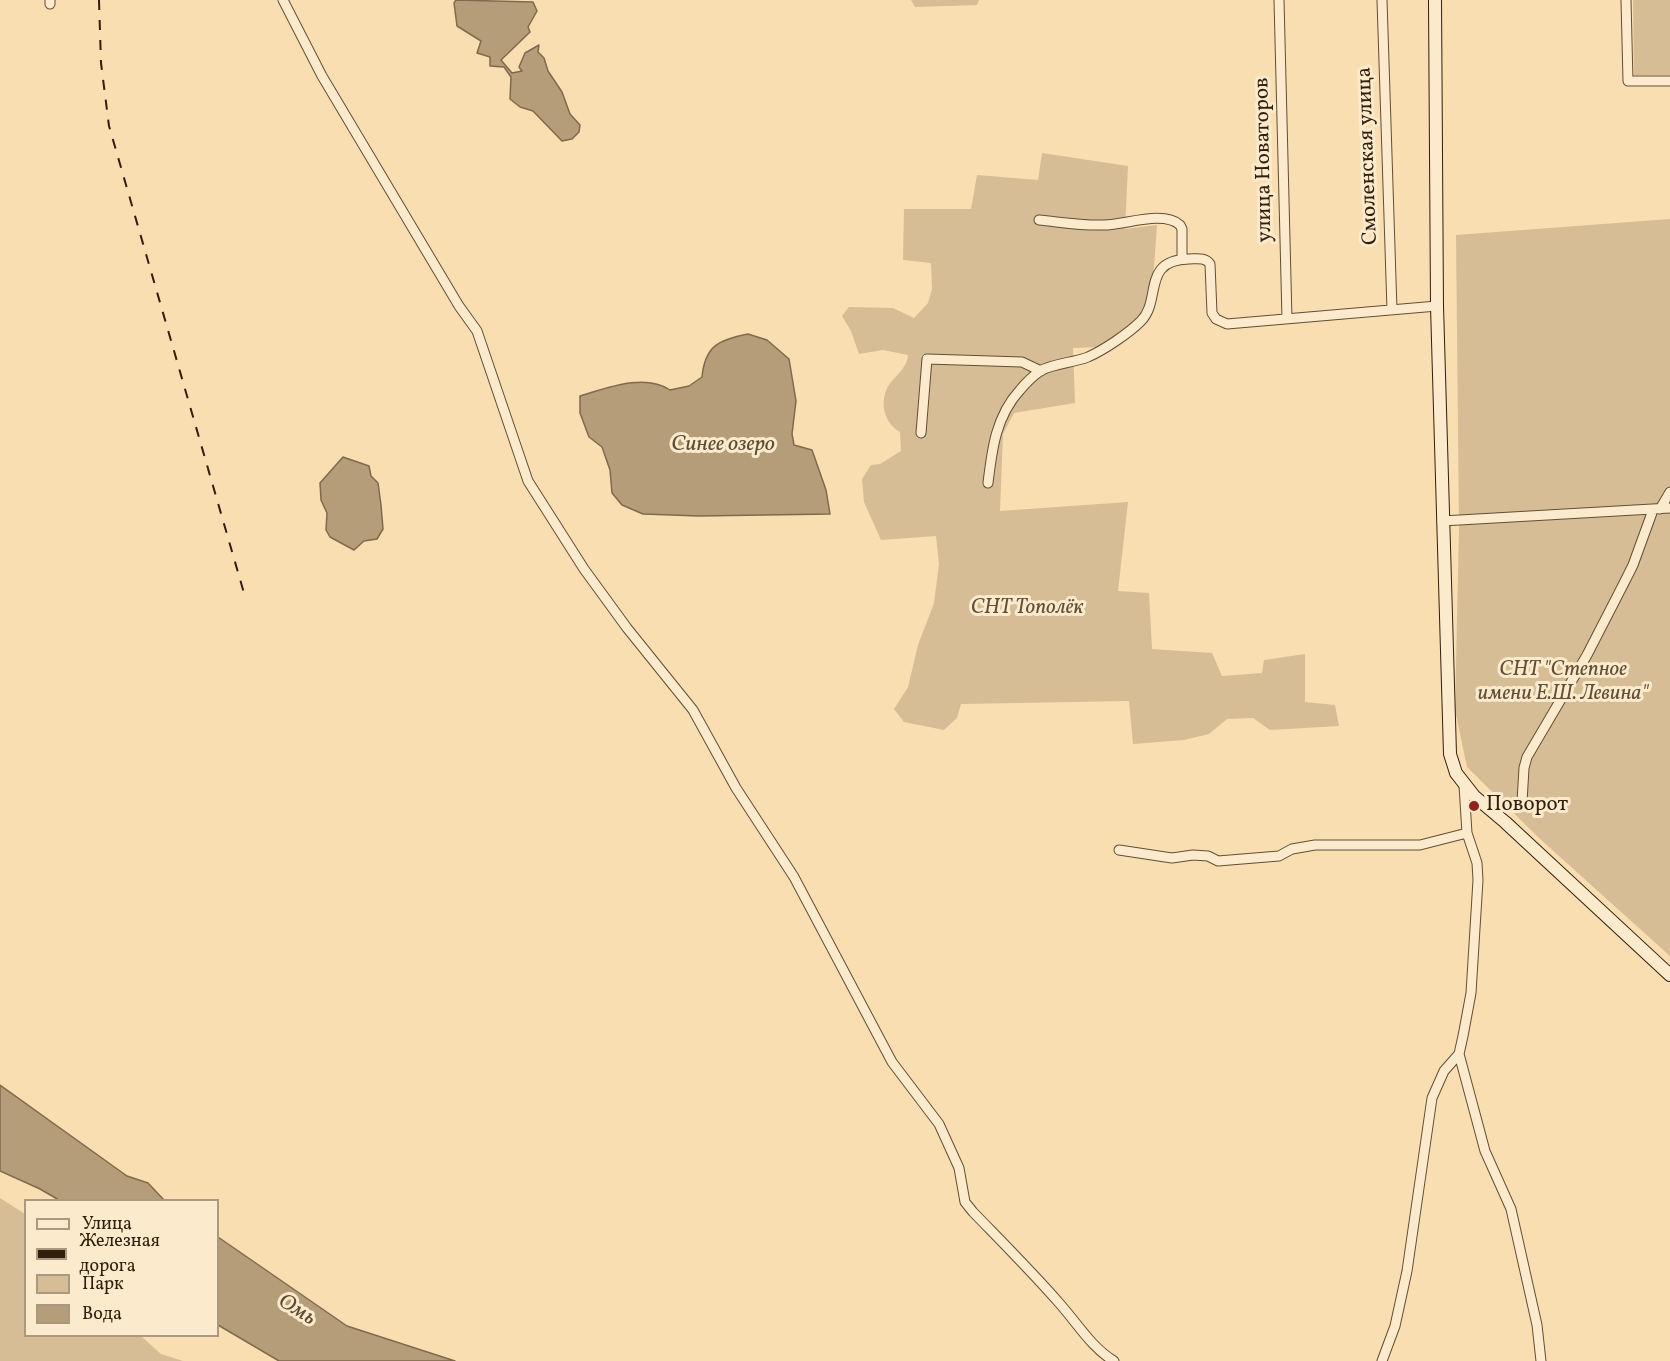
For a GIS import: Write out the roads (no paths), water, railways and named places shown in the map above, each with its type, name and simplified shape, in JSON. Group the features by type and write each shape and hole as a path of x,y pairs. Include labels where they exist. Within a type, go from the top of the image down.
{"street":[{"path":"283,0 328,86 459,306 477,331 528,481 597,588 693,710 736,788 794,876 892,1062 939,1124 959,1168 965,1202 1105,1356 1114,1361"},
{"name":"улица Новаторов","path":"1279,0 1287,319"},
{"name":"Смоленская улица","path":"1382,0 1392,310"},
{"path":"1435,0 1437,306 1450,754 1456,773 1464,786 1670,975"},
{"path":"1626,0 1628,81 1670,81"},
{"path":"1039,220 1104,225 1171,219 1182,229 1182,260"},
{"path":"988,483 993,443 999,421 1020,389 1041,371 1087,357 1106,347 1141,322 1147,313 1160,270 1174,261 1203,259 1208,261 1212,313 1221,322 1227,324 1437,306"},
{"path":"921,433 927,359 1022,362 1041,371"},
{"path":"1522,802 1527,757 1587,655 1670,492"},
{"path":"1442,521 1661,509"},
{"path":"1464,786 1467,833 1477,862 1477,917 1471,993 1459,1053 1485,1151 1511,1209 1537,1325 1541,1361"},
{"path":"1119,850 1172,858 1193,855 1208,856 1218,861 1279,856 1292,849 1315,845 1420,845 1467,833"},
{"path":"1382,1361 1395,1326 1407,1271 1432,1098 1444,1071 1459,1053"}],"water":[{"path":"456,0 533,2 537,11 528,27 530,32 501,60 512,73 522,71 519,67 525,53 539,45 538,52 544,58 548,71 562,92 570,114 580,125 579,132 572,139 562,141 533,111 520,107 510,99 511,77 504,67 490,66 490,57 477,53 481,41 457,26 454,3"},
{"name":"Синее озеро","path":"748,334 767,340 789,359 796,401 792,434 794,445 812,450 826,490 830,514 699,516 643,514 622,505 612,493 610,470 602,447 589,437 580,413 580,396 638,382 660,385 670,390 689,386 702,377 706,358 715,346"},
{"path":"343,457 369,466 371,476 378,483 381,505 383,529 377,539 364,541 354,550 330,537 326,530 327,513 321,500 320,483"},
{"path":"0,1085 127,1176 148,1183 163,1199 57,1199 0,1171"},
{"name":"Омь","path":"219,1238 347,1326 455,1361 279,1361 219,1326"}],"railway":[{"path":"99,0 101,63 109,126 246,600"}],"place":[{"name":"Поворот","path":"1474,806"}],"park label":[{"name":"СНТ Тополёк","path":"1027,609"},
{"name":"СНТ \"Степное имени Е.Ш. Левина\"","path":"1563,683"}]}
